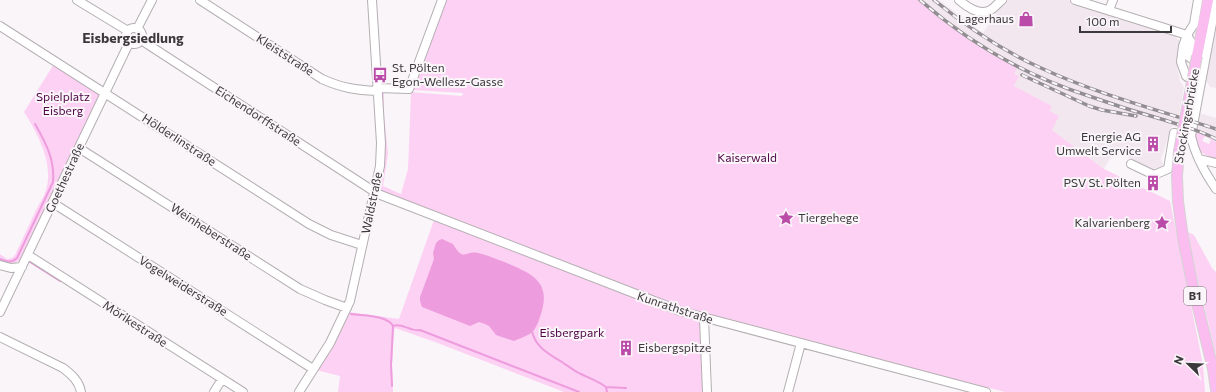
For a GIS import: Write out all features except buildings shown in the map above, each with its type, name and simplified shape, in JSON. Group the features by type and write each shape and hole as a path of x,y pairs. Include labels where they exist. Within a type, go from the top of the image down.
{"main road":[{"name":"Stockingerbrücke","path":"1208,0 1179,151 1177,176 1178,201 1185,245 1193,287 1213,368 1216,390"}],"street":[{"path":"77,0 128,30 132,28 137,29 141,34 141,40 136,44 129,43 126,36 128,30"},
{"path":"137,29 152,0"},
{"name":"Kleiststraße","path":"200,0 322,79 338,86 355,90 409,89 442,0"},
{"name":"Waldstraße","path":"299,392 330,343 353,292 381,155 372,0"},
{"path":"959,0 973,9 982,12 991,10 1002,0"},
{"path":"1075,0 1187,35 1191,42 1189,57 1203,66"},
{"path":"1109,10 1113,0"},
{"path":"1198,0 1194,24 1187,35 1183,46 1181,62 1186,76 1200,86"},
{"path":"1216,2 1191,136 1192,144 1205,173 1216,189"},
{"name":"Hölderlinstraße","path":"0,26 309,224 331,235 362,245"},
{"name":"Eichendorffstraße","path":"141,40 374,192"},
{"name":"Goethestraße","path":"0,312 129,43"},
{"path":"1131,164 1154,175 1168,169 1174,133 1191,136"},
{"name":"Weinheberstraße","path":"79,148 300,288 325,300 347,308"},
{"path":"1199,159 1216,163"},
{"name":"Kunrathstraße","path":"374,192 660,304 704,318 986,392"},
{"name":"Vogelweiderstraße","path":"53,203 313,369"},
{"name":"Mörikestraße","path":"28,255 243,392"},
{"path":"0,265 11,268 22,266"},
{"path":"704,318 707,392"},
{"path":"0,337 63,368 72,374 78,382 81,392"},
{"path":"788,392 801,343"},
{"path":"214,392 222,379"}],"shaded area":[{"path":"918,0 939,0 983,33 1005,0 1067,0 1173,35 1180,41 1177,66 1180,81 1184,87 1177,127 1172,126 1161,159 1164,167 1152,172 1137,165 1138,162 1114,151 1104,169 1052,130 1050,111 1052,106 1013,86 1019,76 1014,74 1000,59 964,37"},
{"path":"1216,31 1216,88 1210,87 1205,79"},
{"path":"1199,113 1216,118 1216,142 1195,132"},
{"path":"442,239 453,244 462,254 474,253 489,256 533,276 542,288 544,296 538,323 531,333 514,341 496,335 489,326 485,324 479,322 470,326 422,307 420,297 434,259 433,253 436,243"}],"green space":[{"name":"Kaiserwald","path":"445,0 918,0 965,37 1017,68 1014,74 1019,76 1014,86 1052,106 1050,111 1059,116 1052,130 1104,169 1170,201 1203,365 1205,392 1005,392 681,309 380,191 380,93 383,90 462,96 463,93 412,90","holes":["384,92 411,93 408,169 401,194 383,186 388,154 384,114"]},
{"name":"Spielplatz Eisberg","path":"54,64 101,94 21,260 10,265 0,262 0,254 7,259 12,258 15,255 46,190 48,170 46,160 39,139 24,112"},
{"path":"1195,132 1205,136 1202,141 1209,144 1211,139 1216,142 1216,160 1202,153 1197,144"},
{"name":"Eisbergpark","path":"434,220 701,320 703,392 564,392 395,328 392,365 393,392 338,392 340,376 316,370 332,345 349,312 399,319"},
{"path":"1186,231 1194,235 1212,268 1216,272 1216,355"}],"waterway":[{"path":"0,259 9,262 17,258 53,182 53,166 49,152 35,124"},
{"path":"30,262 60,281"},
{"path":"351,314 380,318 390,322 393,326 391,365 392,386"},
{"path":"393,326 399,325 413,330 420,330 579,392"},
{"path":"532,331 536,341 543,350 576,371 597,381 606,387 607,392"},
{"path":"606,387 626,388"}],"railway":[{"path":"920,0 958,30 998,56 1041,78 1105,102 1189,128 1216,139"},
{"path":"934,0 959,20 986,38 1041,68 1106,94 1216,129"},
{"path":"1022,75 1089,106 1102,110 1136,116"}],"place":[{"name":"Lagerhaus","path":"1026,19"},
{"name":"St. Pölten Egon-Wellesz-Gasse","path":"380,75"},
{"name":"Energie AG Umwelt Service","path":"1153,144"},
{"name":"PSV St. Pölten","path":"1153,183"},
{"name":"Tiergehege","path":"786,218"},
{"name":"Kalvarienberg","path":"1162,223"},
{"name":"Eisbergspitze","path":"626,348"}],"district":[{"name":"Eisbergsiedlung","path":"133,38"}]}
